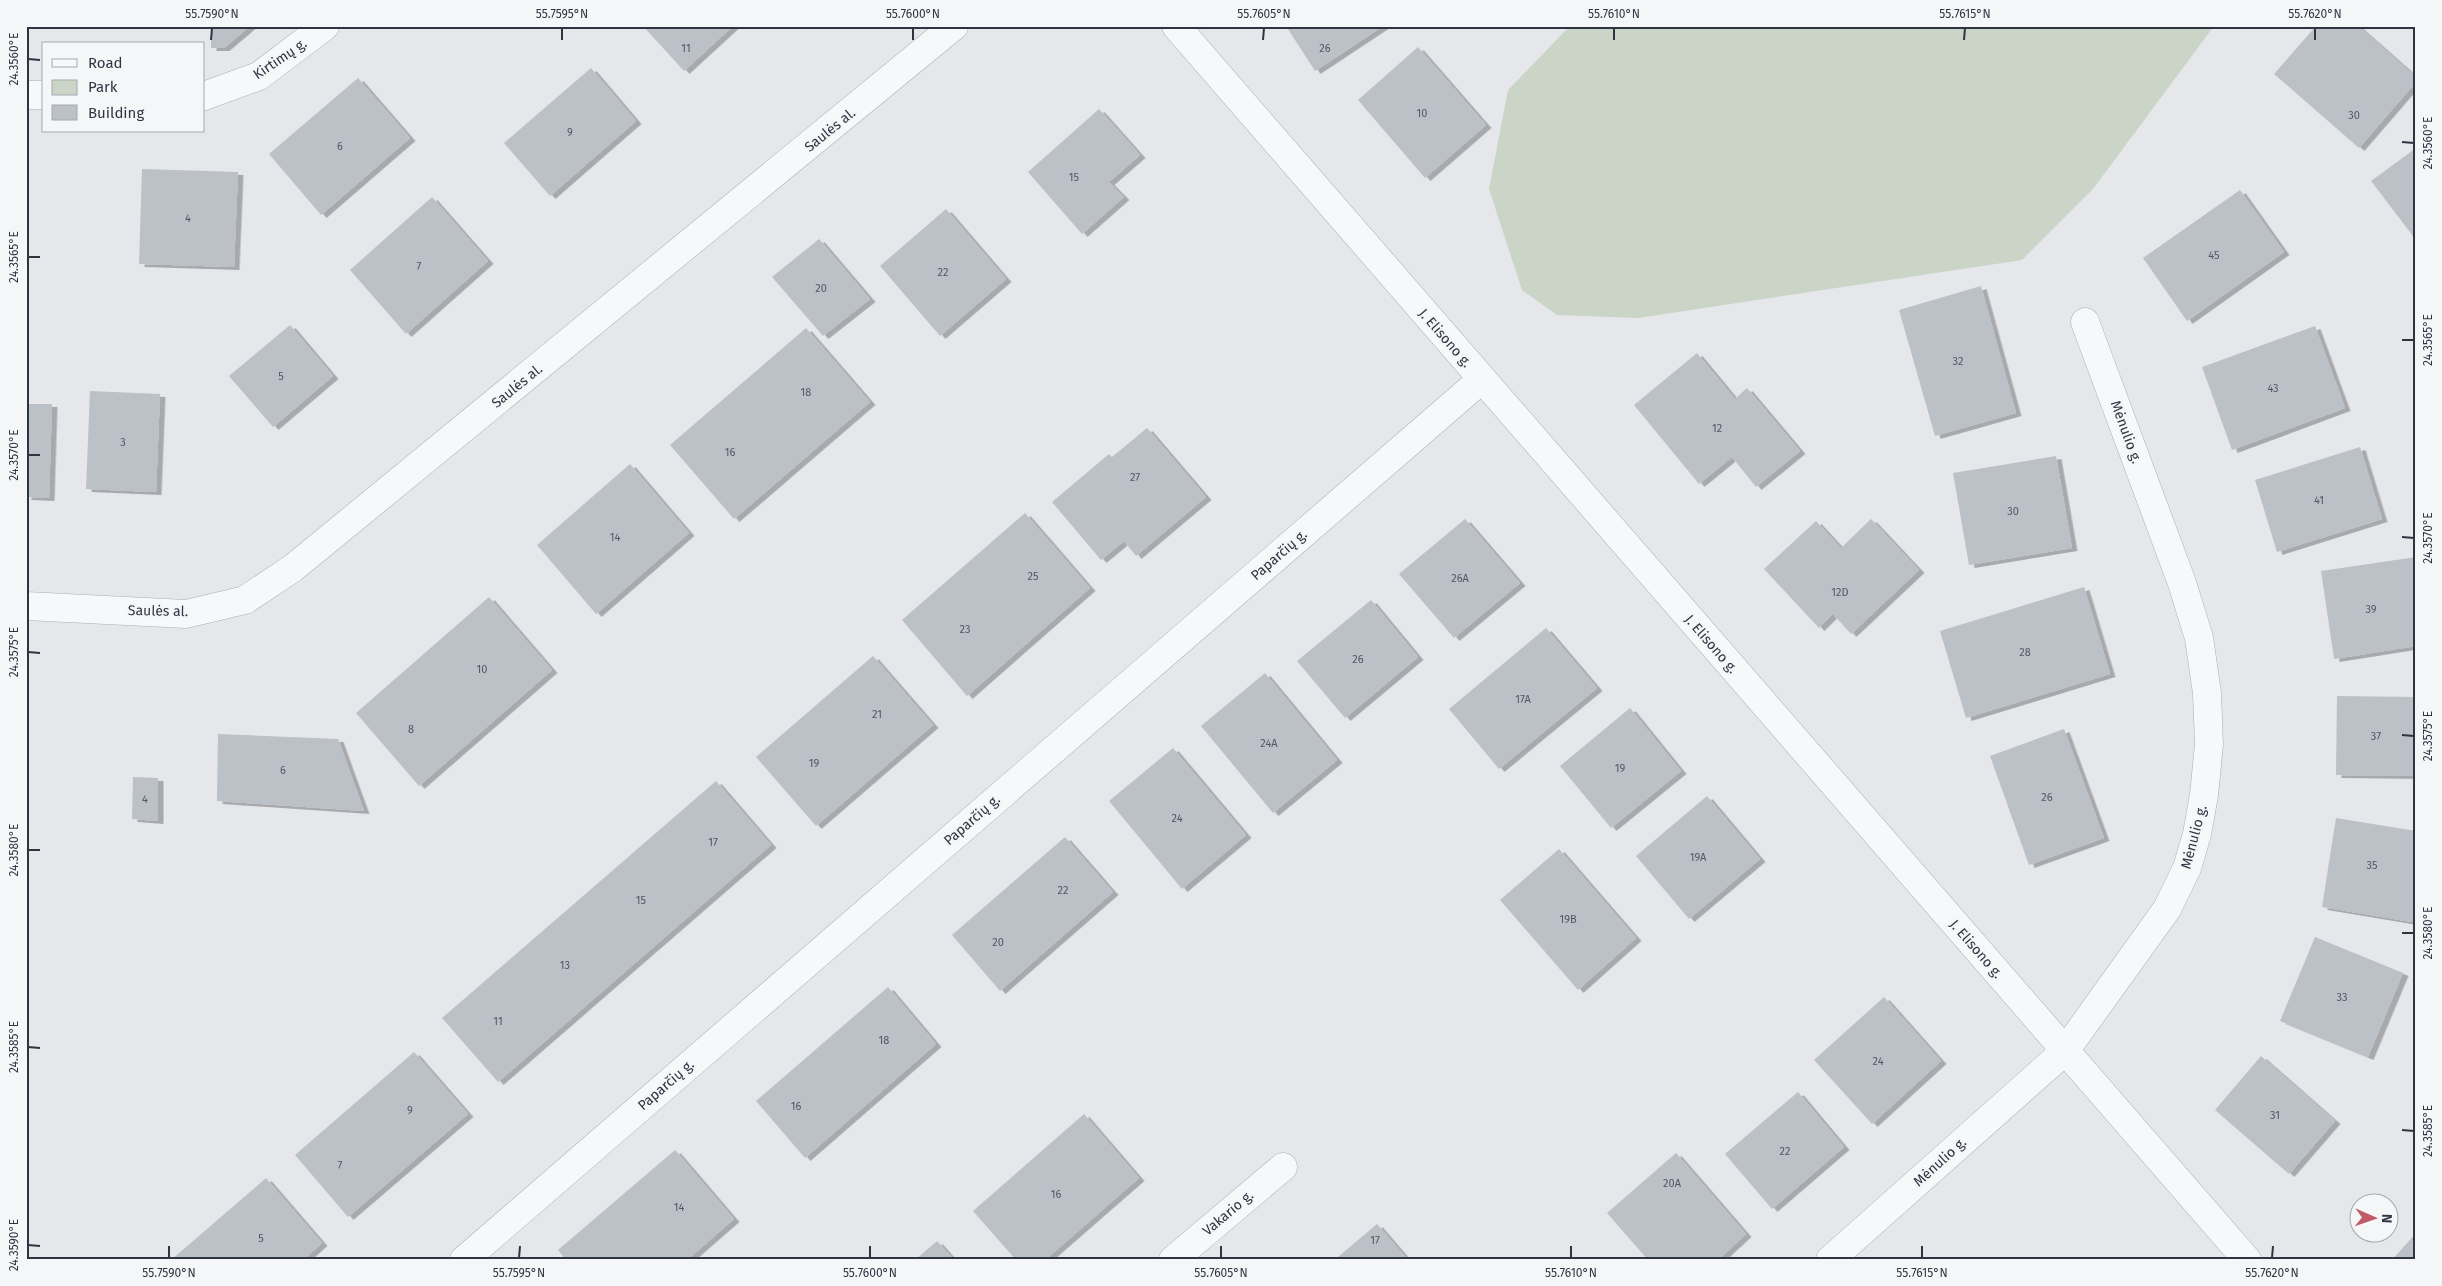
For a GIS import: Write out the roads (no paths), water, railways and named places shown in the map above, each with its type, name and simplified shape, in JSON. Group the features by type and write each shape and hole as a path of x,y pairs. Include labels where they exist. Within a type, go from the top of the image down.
{"street":[{"name":"Kirtimų g.","path":"205,96 258,76 325,26"},
{"name":"Saulės al.","path":"26,606 186,614 245,600 301,562 954,26"},
{"name":"J. Elisono g.","path":"1176,26 1481,380 2247,1260"},
{"path":"26,95 42,95"},
{"name":"Mėnulio g.","path":"1830,1260 2065,1051 2167,909 2187,868 2197,834 2203,802 2209,744 2207,694 2199,638 2179,573 2085,322"},
{"name":"Paparčių g.","path":"464,1260 1481,380"},
{"name":"Vakario g.","path":"1173,1260 1283,1167"}]}
